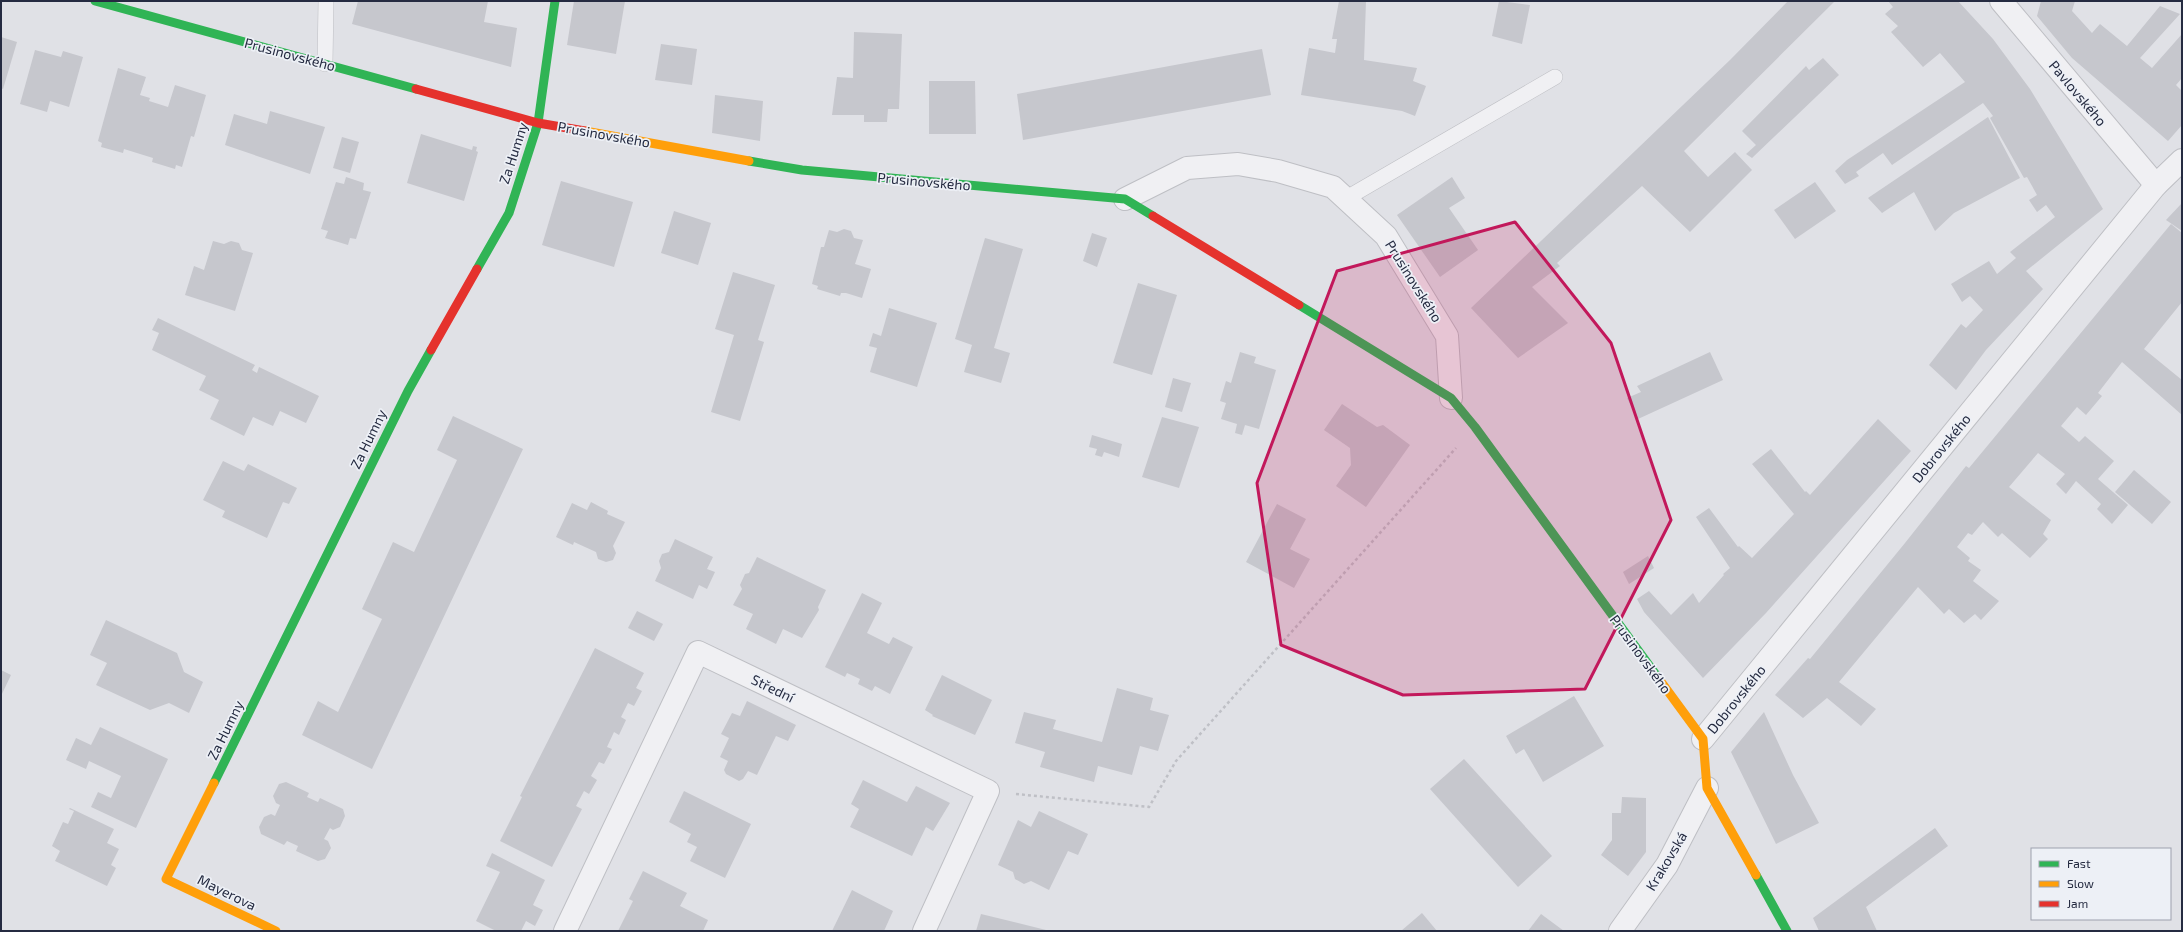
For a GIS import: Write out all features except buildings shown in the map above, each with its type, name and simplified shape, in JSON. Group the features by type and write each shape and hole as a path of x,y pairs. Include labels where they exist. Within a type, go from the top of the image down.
{"street":[{"name":"Prusinovského","path":"95,1 538,123 802,170 1125,199 1451,398 1475,428 1703,738"},
{"name":"Za Humny","path":"166,879 408,391 509,212 538,123 555,1"},
{"name":"Pavlovského","path":"2000,1 2156,185"},
{"name":"Dobrovského","path":"1703,738 2156,185 2182,160"},
{"name":"Prusinovského","path":"1125,199 1187,168 1238,164 1278,171 1333,187 1386,236 1448,336 1451,398"},
{"name":"Střední","path":"565,931 698,652 988,791"},
{"path":"1703,738 1707,788 1787,931"},
{"name":"Krakovská","path":"1620,931 1667,865 1707,788"},
{"path":"924,931 988,791"},
{"name":"Mayerova","path":"166,879 276,931"}],"lane":[{"path":"325,64 326,1"},
{"path":"1345,199 1555,77"}],"path":[{"path":"988,791 1148,807 1176,761 1475,428"}],"highlighted area":[{"path":"1515,222 1611,343 1671,520 1585,689 1403,695 1281,645 1257,483 1337,271"}],"traffic: fast":[{"path":"95,1 416,89"},
{"path":"477,269 509,213 538,123 555,1"},
{"path":"749,161 802,170 1125,199 1153,216"},
{"path":"1299,305 1451,398 1475,427 1659,679"},
{"path":"214,783 408,391 431,350"},
{"path":"1756,875 1787,931"}],"traffic: slow":[{"path":"585,131 749,161"},
{"path":"1659,679 1703,739 1707,788 1756,875"},
{"path":"214,783 166,879 276,931"}],"traffic: jam":[{"path":"416,89 538,123 585,131"},
{"path":"1153,216 1299,305"},
{"path":"431,350 477,269"}]}
